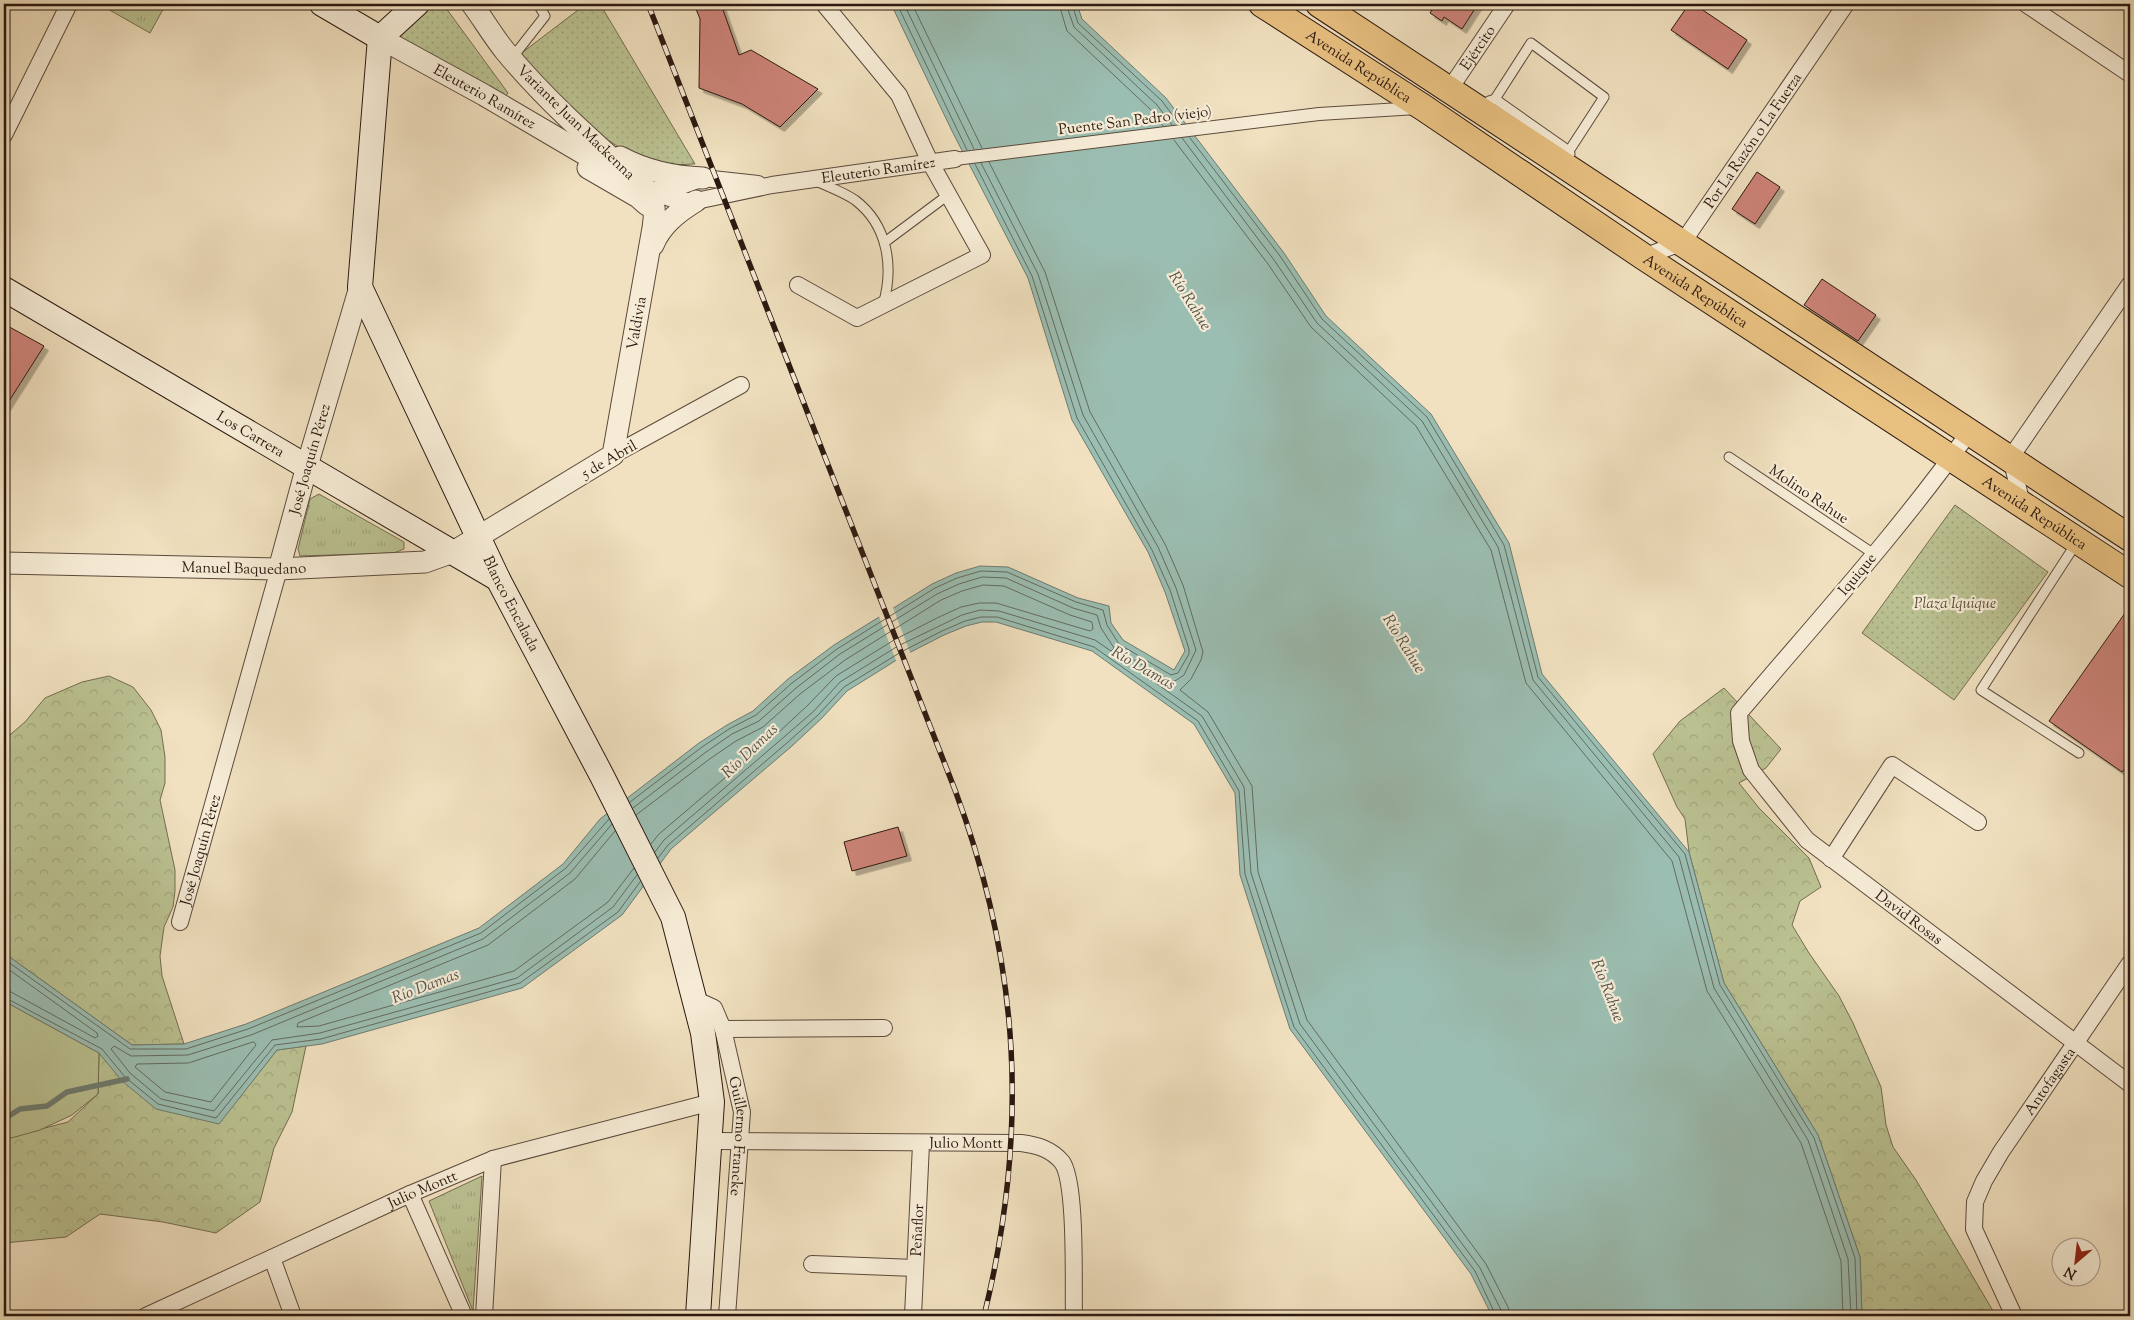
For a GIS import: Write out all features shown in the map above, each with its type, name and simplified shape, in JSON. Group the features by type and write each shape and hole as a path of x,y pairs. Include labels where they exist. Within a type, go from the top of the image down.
{"main road":[{"name":"Eleuterio Ramírez","path":"322,4 343,11 380,38"},
{"path":"380,38 416,4"},
{"name":"Avenida República","path":"1262,4 1424,108 1644,257 2130,575"},
{"name":"Avenida República","path":"1319,4 1449,90 1484,102 1571,161 1683,242 2130,538"},
{"name":"José Joaquín Pérez","path":"360,287 380,38"},
{"name":"Blanco Encalada","path":"360,287 498,579 602,776 673,917"},
{"name":"Los Carrera","path":"4,289 498,579"},
{"path":"2077,541 2107,523"},
{"name":"Guillermo Francke","path":"673,917 703,1032 712,1102 698,1316"}],"street":[{"path":"4,135 69,4"},
{"name":"Variante Juan Mackenna","path":"472,4 534,84 647,190"},
{"path":"798,285 857,318 982,255 930,162 899,95 824,4"},
{"name":"Ejército","path":"1449,90 1507,4"},
{"name":"Por La Razón o La Fuerza","path":"1683,242 1846,4"},
{"path":"2026,4 2130,74"},
{"name":"Eleuterio Ramírez","path":"380,38 484,95 647,190 678,201 696,201 772,186 955,159"},
{"path":"484,95 512,122 638,197 645,203 654,218"},
{"name":"Puente San Pedro (viejo)","path":"955,159 1320,114 1424,108"},
{"path":"579,128 613,153 642,167 672,176 703,178"},
{"name":"Eleuterio Ramírez","path":"647,190 676,188 703,178 772,186"},
{"name":"Valdivia","path":"613,455 654,218 654,205 647,190"},
{"path":"649,255 662,228 672,218 696,201"},
{"path":"1644,257 1683,242"},
{"path":"2022,505 2010,457 2130,284"},
{"name":"José Joaquín Pérez","path":"180,922 307,466 360,287"},
{"name":"5 de Abril","path":"478,536 613,455 742,385"},
{"name":"Iquique","path":"1739,713 1874,554 1970,431"},
{"name":"Manuel Baquedano","path":"4,563 279,569 425,562 454,552 478,536"},
{"name":"David Rosas","path":"1739,713 1741,741 1750,770 1807,840 2130,1084"},
{"path":"1831,859 1892,765 1978,822"},
{"name":"Antofagasta","path":"2014,1316 1974,1229 1975,1202 1984,1181 2001,1152 2130,963"},
{"name":"Guillermo Francke","path":"696,1004 703,1003 714,1008 723,1029 742,1112 727,1316"},
{"path":"723,1029 884,1028"},
{"name":"Julio Montt","path":"146,1316 410,1194 493,1159 712,1102"},
{"name":"Julio Montt","path":"710,1141 921,1144 1021,1143 1034,1145 1055,1154 1063,1164 1072,1200 1074,1316"},
{"name":"Peñaflor","path":"913,1316 921,1144"},
{"path":"484,1316 493,1159"},
{"path":"410,1194 464,1316"},
{"path":"272,1258 293,1316"},
{"path":"812,1264 916,1268"}],"lane":[{"path":"512,58 545,16 538,4"},
{"path":"1484,102 1531,43 1604,97 1571,161"},
{"path":"814,180 843,193 864,208 876,223 885,242 889,268 888,287 883,305"},
{"path":"885,242 948,195"},
{"name":"Molino Rahue","path":"1729,457 1874,554"},
{"path":"2077,541 1981,690 2078,753"}],"green space":[{"path":"99,4 166,4 150,33"},
{"path":"421,4 443,4 508,93 502,101 393,38"},
{"path":"586,4 600,4 695,164 669,165 625,151 603,137 563,106 519,55"},
{"path":"319,494 404,542 404,549 394,553 300,556 298,549 310,499"},
{"name":"Plaza Iquique","path":"1955,505 2048,572 1954,700 1862,633"},
{"path":"109,676 133,687 151,710 161,730 165,757 165,783 160,800 175,870 175,891 173,907 164,927 160,956 162,976 184,1044 132,1045 4,953 4,740 25,722 45,698 82,682"},
{"path":"1724,688 1781,749 1766,768 1739,783 1759,808 1809,858 1821,887 1800,901 1792,925 1839,996 1853,1023 1881,1087 1886,1125 1893,1147 1916,1180 1996,1316 1862,1316 1860,1257 1818,1135 1724,983 1689,852 1685,819 1677,807 1653,754 1680,721"},
{"path":"4,1001 99,1053 98,1094 72,1115 40,1130 4,1140"},
{"path":"306,1046 292,1112 274,1148 260,1202 216,1233 163,1222 100,1214 66,1237 4,1243 4,1136 26,1133 68,1122 98,1094 99,1053 219,1123 277,1050"},
{"path":"482,1176 473,1311 429,1201"}],"water":[{"path":"891,4 1077,4 1082,19 1166,98 1284,253 1326,316 1431,414 1509,543 1542,674 1689,852 1724,983 1818,1135 1860,1257 1862,1316 1492,1316 1471,1274 1290,1029 1240,875 1235,793 1194,724 1092,651 996,622 982,622 966,626 944,635 903,656 847,691 792,746 671,849 622,915 522,988 322,1044 277,1050 219,1124 156,1109 122,1081 99,1053 4,1001 4,953 132,1045 184,1044 246,1024 479,928 563,864 600,819 699,743 753,711 788,679 834,645 932,584 956,573 980,566 1008,567 1078,598 1109,606 1111,623 1123,640 1174,670 1185,651 1165,592 1148,552 1072,420 1028,278 953,133"}],"pier":[{"path":"892,605 911,655 897,663 878,614"}],"building":[{"path":"694,4 721,4 739,55 751,50 818,89 780,127 742,104 699,88 700,19"},
{"path":"1423,4 1478,4 1462,29 1444,17 1442,21 1430,13 1432,10"},
{"path":"1689,4 1694,4 1747,40 1728,69 1671,30"},
{"path":"1757,172 1780,187 1755,224 1732,209"},
{"path":"1822,279 1876,315 1858,341 1804,305"},
{"path":"4,324 44,346 4,409"},
{"path":"2130,606 2130,761 2122,772 2049,721"},
{"path":"898,827 907,856 852,871 844,842"}],"waterway":[{"path":"4,1119 20,1109 47,1106 67,1092 127,1079"}],"railway":[{"path":"648,4 955,790 977,856 994,921 1005,986 1011,1051 1012,1116 1008,1182 998,1248 984,1316"}],"water label":[{"name":"Río Rahue","path":"1191,300"},
{"name":"Río Rahue","path":"1405,643"},
{"name":"Río Damas","path":"1144,667"},
{"name":"Río Damas","path":"749,750"},
{"name":"Río Damas","path":"425,985"},
{"name":"Río Rahue","path":"1609,990"}]}
